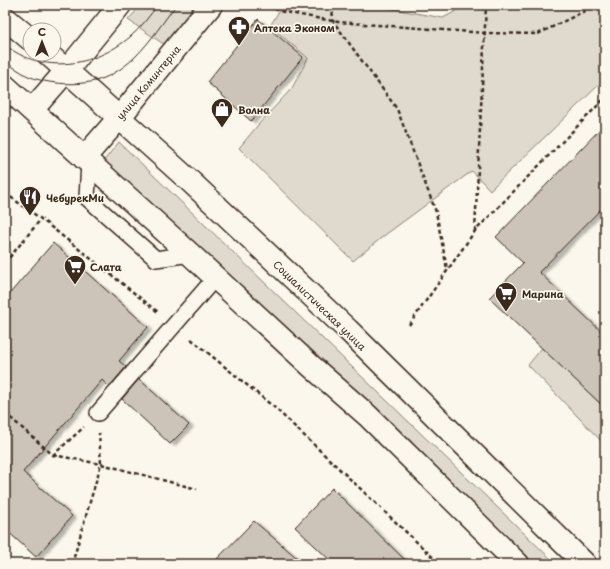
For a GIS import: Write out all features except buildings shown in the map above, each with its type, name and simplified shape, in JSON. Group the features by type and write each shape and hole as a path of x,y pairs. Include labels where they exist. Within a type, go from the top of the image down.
{"street":[{"path":"32,110 120,5"},
{"name":"улица Коминтерна","path":"86,160 211,5"},
{"path":"5,18 22,32"},
{"name":"Социалистическая улица","path":"57,62 191,182 348,330 585,564"},
{"path":"5,86 311,366 368,416 518,564"}],"lane":[{"path":"98,413 215,278"}],"path":[{"path":"268,5 279,11 333,21 485,32 538,34 597,5"},
{"path":"332,5 333,21 397,109 436,212 447,270"},
{"path":"475,231 486,5"},
{"path":"409,325 475,231 605,98"},
{"path":"5,193 174,325 275,408 440,564"},
{"path":"5,263 40,219"},
{"path":"5,413 53,455 101,464 197,489"},
{"path":"53,455 98,413"},
{"path":"72,564 101,464 98,413"}],"shaded area":[{"path":"141,5 196,5 165,45 128,20"},
{"path":"286,5 371,5 443,18 467,5 605,5 605,79 490,190 472,171 385,235 353,261 239,148 292,88 308,58 270,26 279,11"},
{"path":"119,142 556,564 530,564 102,163"},
{"path":"542,348 605,408 605,445 528,365"}],"tram line":[{"path":"5,45 36,61 52,64 68,64 85,61 101,55 130,37 158,5"},
{"path":"5,62 26,75 44,81 65,84 95,81 113,74 129,63 152,38 176,5"}],"place":[{"name":"Аптека Эконом","path":"239,46"},
{"name":"Волна","path":"222,128"},
{"name":"ЧебурекМи","path":"30,216"},
{"name":"Слата","path":"75,286"},
{"name":"Марина","path":"506,312"}]}
